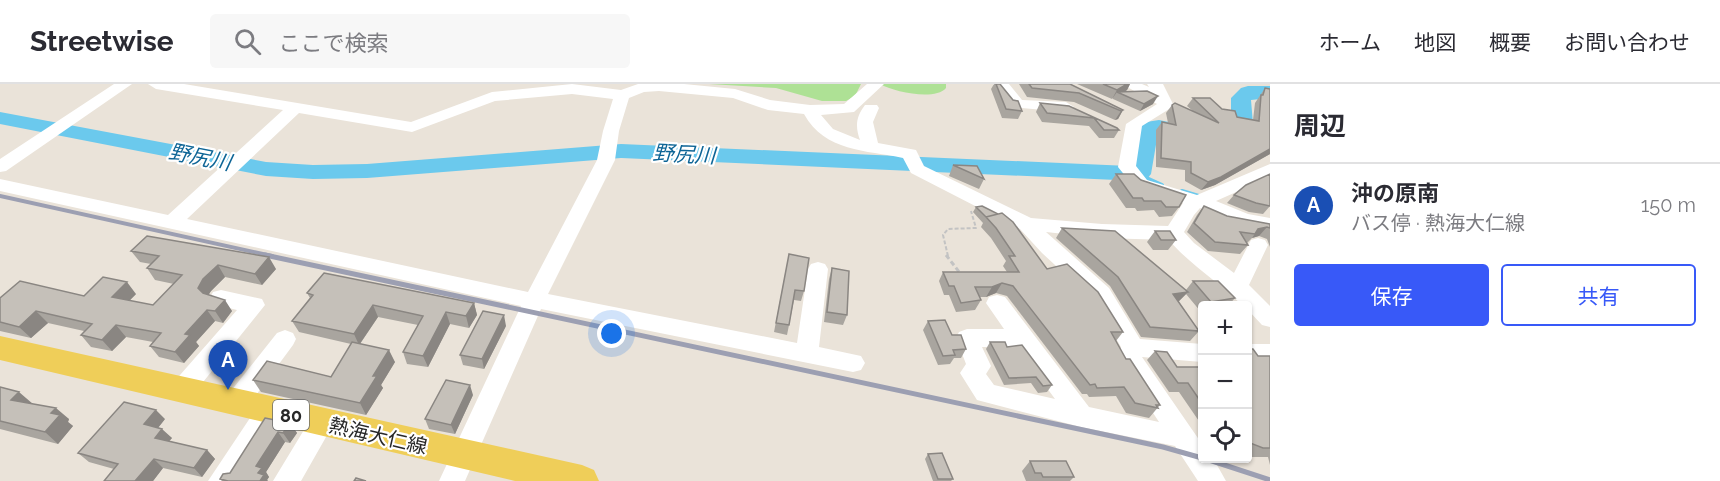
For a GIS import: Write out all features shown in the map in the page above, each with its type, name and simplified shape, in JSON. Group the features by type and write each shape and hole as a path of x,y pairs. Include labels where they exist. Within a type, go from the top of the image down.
{"main road":[{"name":"熱海大仁線","path":"0,348 322,423 458,468 582,481"}],"street":[{"path":"0,167 124,84"},
{"path":"156,84 412,127 492,97 572,90 622,95 641,88 659,86 735,94 768,105 810,110 848,109 876,84"},
{"path":"1001,84 1017,104 1068,107 1078,112"},
{"path":"1130,84 1159,92 1165,108 1133,117 1134,124 1126,133 1132,175 1141,184 1202,199 1243,219 1270,225"},
{"path":"458,468 534,301 609,150 611,131 622,95"},
{"path":"171,222 296,107"},
{"path":"871,108 865,115 864,122 871,148"},
{"path":"810,110 819,125 832,136 848,143 897,151 980,201 1027,224 1102,231 1174,233 1187,248 1237,287 1270,319"},
{"path":"1174,233 1186,211 1202,199 1229,190 1270,170"},
{"path":"0,185 534,301 544,301 853,363"},
{"path":"1027,224 1049,248 1101,294 1133,347 1130,356 1134,365 1212,481"},
{"path":"1237,287 1258,245"},
{"path":"807,354 818,269"},
{"path":"183,390 254,305 221,297"},
{"path":"998,303 1081,416"},
{"path":"1023,338 967,338 979,366 972,373 986,393 1147,431 1182,436"},
{"path":"236,403 285,339"},
{"path":"1133,347 1198,353"},
{"path":"1252,353 1270,353"},
{"path":"221,481 269,410"},
{"path":"286,481 322,423"}],"path":[{"path":"965,277 951,264 946,254 943,235 948,229 976,228 970,210 980,201"}],"green space":[{"path":"709,84 861,84 855,96 846,101 822,101 776,88"},
{"path":"880,84 946,84 946,88 941,92 924,95 895,90"}],"building":[{"path":"996,84 1000,84 1013,100 1018,101 1022,111 1006,109"},
{"path":"1029,84 1070,84 1123,110 1079,93 1032,88"},
{"path":"1103,84 1127,84 1117,90"},
{"path":"1265,88 1270,89 1270,149 1208,182 1191,173 1191,162 1161,158 1162,122 1176,125 1172,105 1175,103 1219,123 1193,98 1210,98 1222,109 1235,111 1237,117 1259,121 1261,95"},
{"path":"1147,91 1158,96 1144,104 1117,92"},
{"path":"1040,103 1069,106 1117,128 1119,130 1104,130 1094,118 1047,113"},
{"path":"953,165 977,166 984,179"},
{"path":"1116,174 1134,174 1141,180 1186,195 1179,207 1166,207 1161,201 1144,201 1142,198 1133,198"},
{"path":"1270,174 1270,206 1234,195 1246,185"},
{"path":"982,206 998,214 986,217 976,207"},
{"path":"1204,206 1227,216 1270,224 1270,228 1258,229 1255,234 1240,232 1248,245 1215,242 1194,223"},
{"path":"1002,213 1013,222 1047,269 1067,264 1098,292 1123,332 1111,332 1126,359 1130,359 1160,405 1156,405 1158,408 1135,403 1124,387 1097,388 1095,384 1090,385 1013,286 1002,283 992,287 975,287 981,300 961,303 954,286 949,286 943,272 1019,272 1009,256 1015,256 986,217"},
{"path":"1062,228 1115,231 1188,292 1173,294 1198,331 1150,327 1118,277"},
{"path":"1155,231 1170,231 1176,240 1161,240"},
{"path":"147,236 269,257 255,274 218,265 203,279 198,288 203,293 225,300 215,311 207,310 185,334 190,335 175,352 150,346 161,333 116,325 102,340 81,335 92,324 36,311 19,327 0,322 0,298 20,281 84,296 103,277 127,282 112,297 153,305 182,275 147,268 159,256 131,251"},
{"path":"789,254 809,258 804,291 795,290 789,325 776,323"},
{"path":"832,268 849,271 847,315 827,312"},
{"path":"324,273 474,303 466,316 446,312 423,356 403,352 423,316 373,305 354,334 292,321 313,295 307,293"},
{"path":"1193,281 1218,281 1235,298 1210,301"},
{"path":"483,311 504,315 482,359 460,355"},
{"path":"945,320 952,335 961,335 966,349 953,350 955,355 943,356 928,321"},
{"path":"352,342 389,350 373,376 377,376 360,403 253,380 267,361 331,377"},
{"path":"990,342 1005,342 1007,347 1022,345 1052,385 1043,386 1036,377 1009,378"},
{"path":"1252,349 1258,356 1270,356 1270,448 1252,444"},
{"path":"1155,351 1167,352 1177,367 1198,367 1198,398 1188,383 1178,383"},
{"path":"446,380 470,385 451,425 425,419"},
{"path":"0,387 19,392 11,400 56,408 51,413 60,415 45,432 0,421"},
{"path":"124,402 156,410 144,424 162,429 155,438 207,450 194,468 154,459 135,481 104,481 118,464 78,453"},
{"path":"265,418 290,423 283,433 278,432 256,466 262,468 258,473 264,475 260,481 220,479 223,474 230,473"},
{"path":"942,453 953,479 938,479 928,454"},
{"path":"1030,461 1066,461 1074,477 1043,477 1041,473 1035,473"}],"waterway":[{"name":"野尻川","path":"1247,146 1253,145 1242,124 1241,98 1248,92 1270,92"},
{"name":"野尻川","path":"0,118 266,169 313,172 367,171 621,151 1139,174 1148,128 1159,126 1195,134"},
{"path":"1140,175 1162,185"},
{"path":"1182,191 1202,197"}],"railway":[{"path":"0,196 272,256"},
{"path":"265,255 1163,447 1198,457"},
{"path":"1218,463 1270,480"}],"place":[{"name":"沖の原南","path":"228,390"}]}
